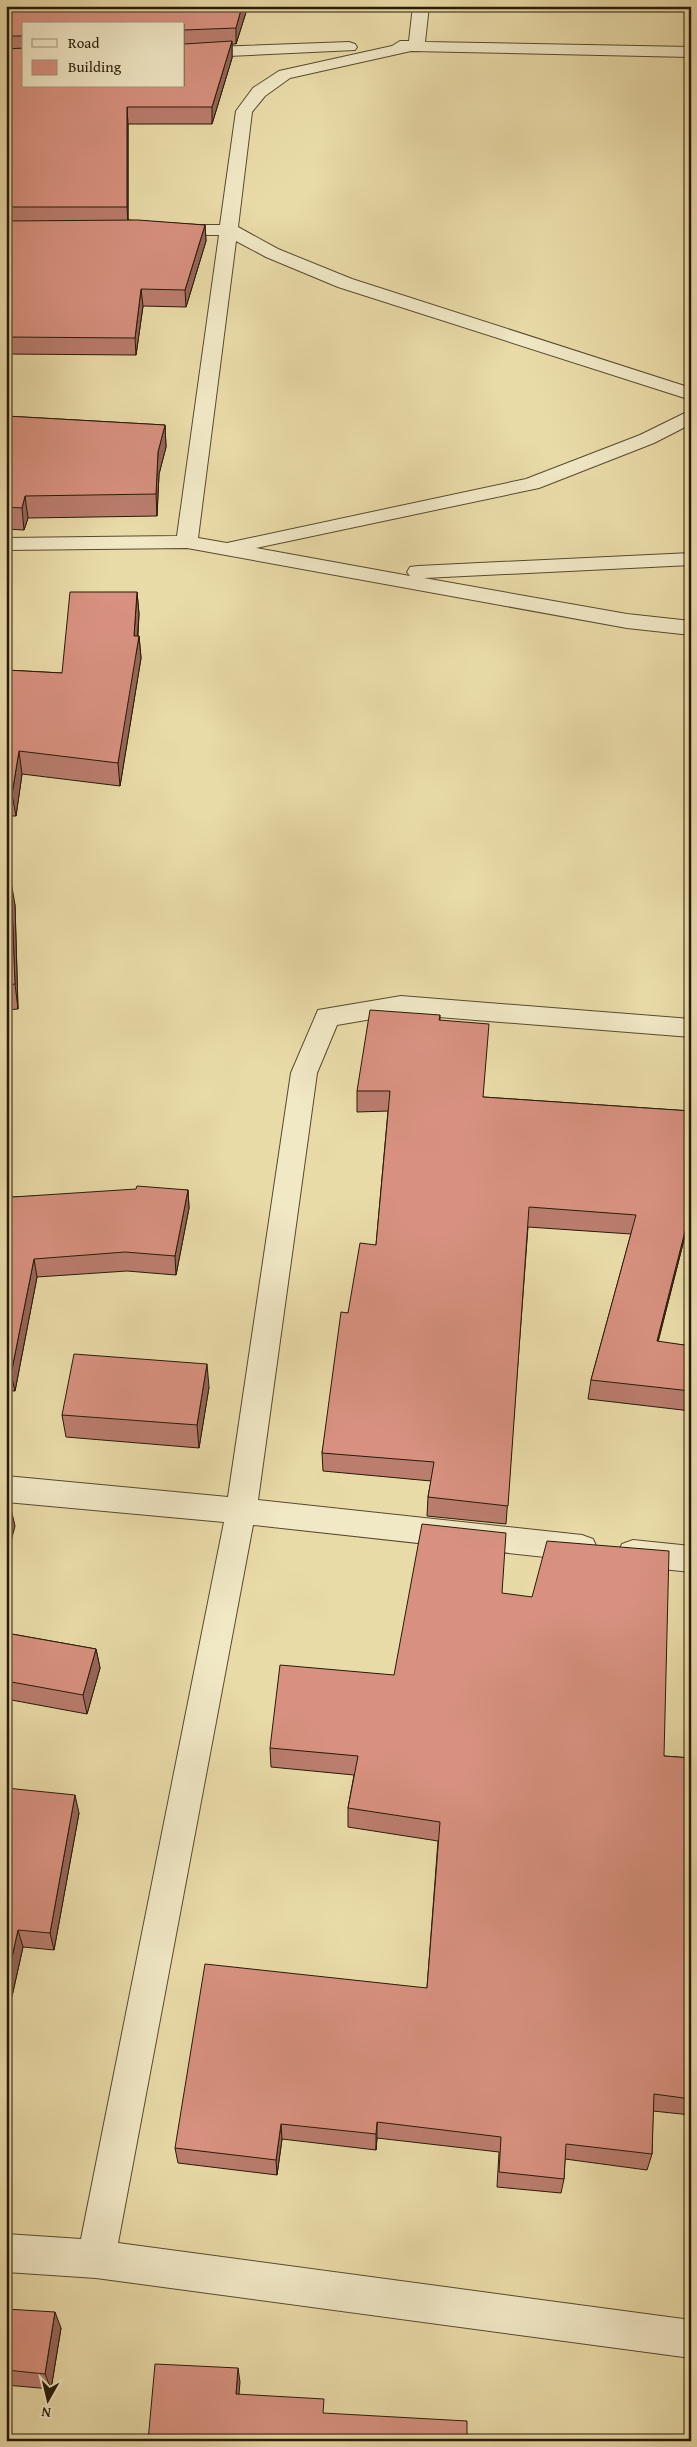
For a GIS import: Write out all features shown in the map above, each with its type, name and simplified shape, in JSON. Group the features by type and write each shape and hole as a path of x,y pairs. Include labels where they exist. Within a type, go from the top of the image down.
{"street":[{"path":"417,45 421,6"},
{"path":"187,542 230,230 244,111 259,92 285,74 417,45"},
{"path":"185,53 417,45 691,52"},
{"path":"152,230 230,230 272,253 345,283 691,394"},
{"path":"223,548 532,484 647,439 691,416"},
{"path":"6,544 187,542 627,621 691,628"},
{"path":"366,574 691,559"},
{"path":"96,2259 241,1511 304,1073 327,1017 401,1005 691,1028"},
{"path":"6,1489 241,1511 691,1559"},
{"path":"6,2253 96,2259 691,2339"}],"building":[{"path":"6,6 242,6 236,28 185,30 185,22 22,22 22,36 6,36"},
{"path":"232,41 212,107 127,107 127,207 6,207 6,49 22,48 22,88 185,88 185,44"},
{"path":"138,220 205,225 185,290 141,289 135,338 6,337 6,221"},
{"path":"6,416 165,425 158,452 156,494 25,496 22,508 6,507"},
{"path":"70,592 137,592 134,636 139,636 118,763 19,751 12,794 6,794 6,670 62,673"},
{"path":"6,881 11,881 15,984 6,985"},
{"path":"370,1010 440,1015 439,1020 489,1024 483,1097 691,1111 691,1208 657,1341 691,1346 691,1391 591,1380 636,1215 529,1207 508,1506 428,1497 434,1462 322,1453 341,1312 348,1313 360,1243 376,1245 390,1091 357,1091"},
{"path":"137,1186 188,1190 175,1256 125,1252 34,1259 11,1374 6,1373 6,1196 136,1189"},
{"path":"74,1354 207,1364 197,1425 62,1415"},
{"path":"6,1509 11,1509 6,1529"},
{"path":"422,1524 506,1533 502,1593 532,1597 547,1541 669,1551 664,1756 691,1758 691,2099 654,2094 652,2154 566,2144 564,2179 499,2172 501,2137 377,2122 376,2134 281,2124 276,2160 175,2148 205,1964 427,1988 440,1822 348,1808 358,1756 270,1748 280,1665 394,1675"},
{"path":"6,1633 96,1649 83,1695 6,1681"},
{"path":"6,1788 75,1795 50,1933 18,1930 6,1984"},
{"path":"6,2309 55,2312 45,2374 6,2370"},
{"path":"155,2364 238,2368 236,2394 324,2399 323,2413 467,2421 467,2441 148,2441"}]}
